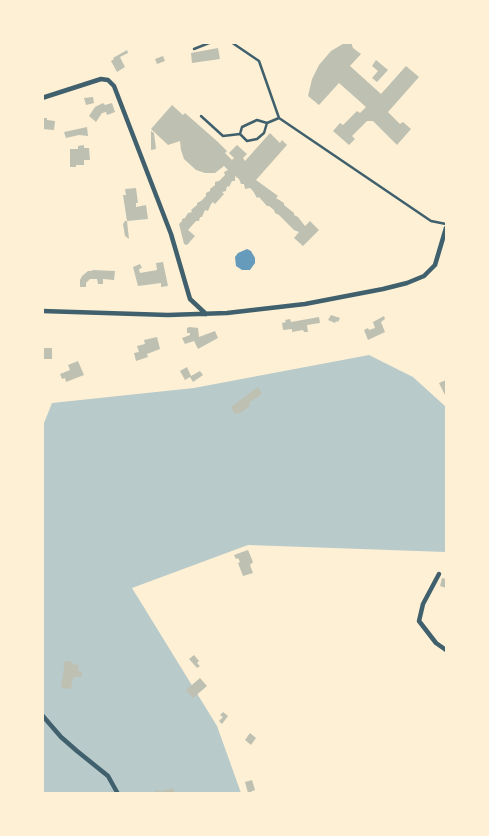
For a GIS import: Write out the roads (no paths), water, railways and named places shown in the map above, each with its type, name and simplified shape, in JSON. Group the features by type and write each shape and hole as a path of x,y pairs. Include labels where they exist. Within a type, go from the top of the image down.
{"street":[{"path":"42,98 101,78 108,80 114,86 171,234 190,299 206,314"},
{"path":"42,310 168,315 227,313 305,304 407,283 424,276 435,265 446,228"},
{"path":"439,574 423,604 420,621 436,643 446,650"},
{"path":"42,715 77,752 108,776 118,794"}],"lane":[{"path":"194,49 217,42"},
{"path":"232,42 259,61 279,118 431,221 446,224"},
{"path":"201,116 223,136 240,134"},
{"path":"240,134 242,127 257,120 267,122 279,118"},
{"path":"240,134 246,141 257,139 264,133 267,122"}],"water":[{"path":"247,249 251,251 255,258 255,263 250,270 242,270 236,266 235,257 238,253"}]}
